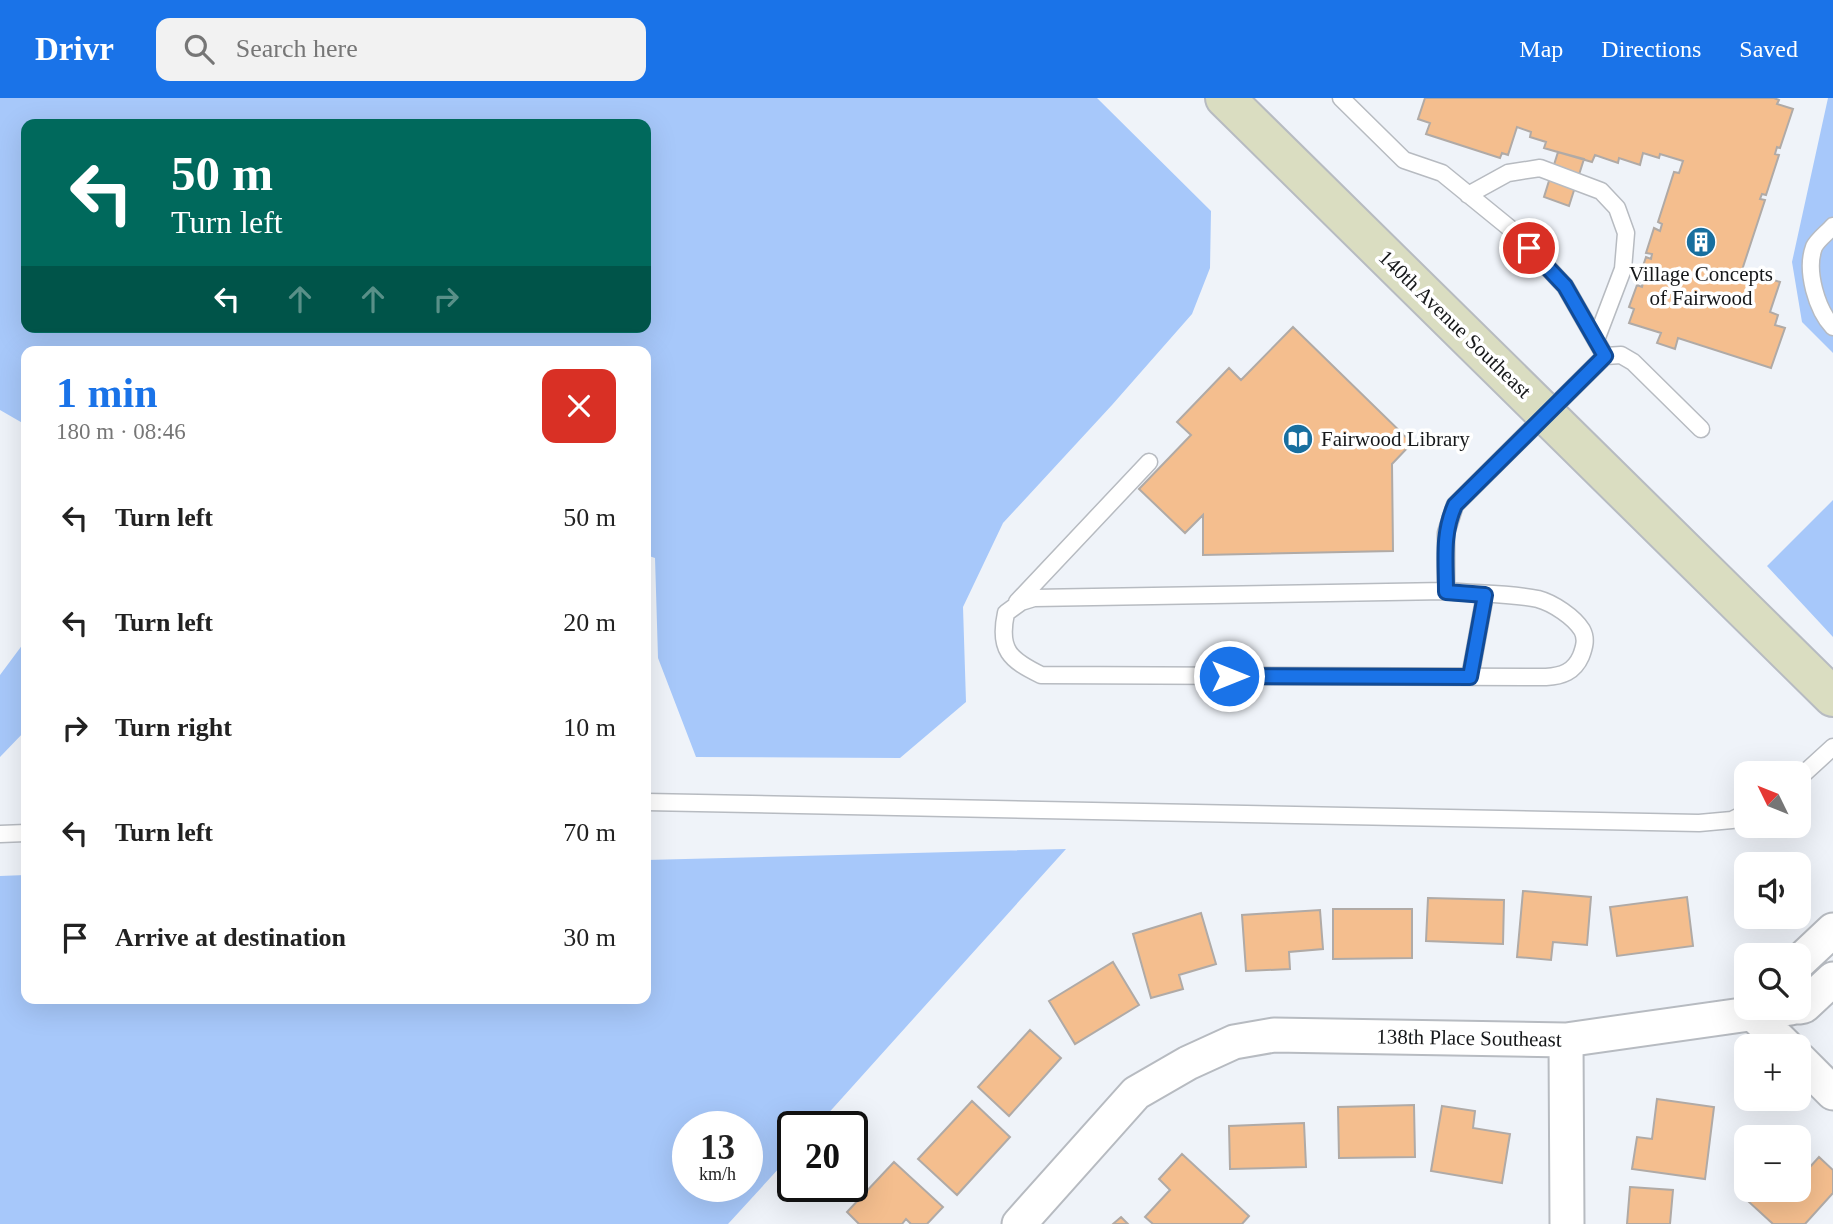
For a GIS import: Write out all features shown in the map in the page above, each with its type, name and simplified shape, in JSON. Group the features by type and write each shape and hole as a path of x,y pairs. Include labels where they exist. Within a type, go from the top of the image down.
{"main road":[{"name":"140th Avenue Southeast","path":"1225,98 1833,697"}],"street":[{"path":"1811,951 1833,930"},
{"path":"1811,999 1833,979"},
{"name":"138th Place Southeast","path":"1018,1224 1136,1093 1188,1063 1234,1042 1274,1035 1566,1040 1734,1013"},
{"path":"1763,1020 1775,1034"},
{"path":"1566,1040 1567,1224"},
{"path":"1811,1071 1833,1093"}],"lane":[{"path":"1340,98 1404,160 1442,173 1512,230 1565,286 1605,356"},
{"path":"1468,195 1508,173 1540,168 1601,191 1617,208 1626,233 1623,269 1596,340"},
{"path":"1833,226 1814,246 1812,274 1814,293 1833,327"},
{"path":"1446,592 1446,533 1455,505 1605,356 1621,355 1633,362 1701,429"},
{"path":"1006,614 1021,602 1034,598 1446,592 1485,595 1538,600 1553,605 1582,630 1585,644 1579,660 1562,676 1470,677 1041,676 1020,665 1006,650 1002,632 1006,614 1149,462"},
{"path":"1470,677 1485,595"},
{"path":"1811,767 1833,747"},
{"path":"651,802 1699,823 1734,819"},
{"path":"0,834 21,833"}],"shaded area":[{"path":"0,98 1097,98 1211,211 1210,268 1192,314 1003,523 963,607 966,702 900,758 696,757 658,658 655,558 651,557 651,346 21,346 21,422 0,410"},
{"path":"1828,98 1833,98 1833,353 1802,322 1792,262"},
{"path":"1833,500 1833,637 1767,566"},
{"path":"21,647 21,735 0,757 0,675"},
{"path":"1066,849 830,1111 777,1111 777,1170 763,1186 763,1111 672,1111 672,1202 748,1202 728,1224 0,1224 0,876 21,875 21,1004 651,1004 651,860"}],"building":[{"name":"Village Concepts of Fairwood","path":"1425,98 1774,98 1779,100 1777,104 1793,109 1780,148 1777,147 1775,154 1779,155 1766,195 1762,194 1760,199 1765,200 1742,270 1780,282 1770,312 1778,315 1775,325 1785,328 1771,368 1678,338 1675,349 1657,343 1661,333 1629,323 1634,309 1629,307 1637,285 1642,287 1643,283 1638,281 1646,257 1651,259 1652,254 1646,253 1654,228 1660,231 1662,224 1658,222 1674,172 1679,173 1683,161 1660,154 1659,158 1643,153 1640,165 1619,158 1618,163 1595,155 1592,162 1544,148 1546,142 1530,137 1531,132 1517,127 1508,155 1502,153 1500,158 1426,134 1430,123 1418,119"},
{"path":"1558,152 1584,159 1569,206 1544,197"},
{"name":"Fairwood Library","path":"1293,327 1412,443 1392,464 1393,551 1203,555 1203,515 1185,533 1139,489 1191,435 1177,422 1229,368 1241,380"},
{"path":"1523,891 1591,897 1587,945 1553,942 1551,960 1517,957"},
{"path":"1687,897 1693,946 1617,956 1610,907"},
{"path":"1428,898 1504,900 1503,944 1426,941"},
{"path":"1333,909 1412,909 1412,958 1333,959"},
{"path":"1320,910 1323,949 1289,952 1290,969 1246,971 1242,915"},
{"path":"1201,913 1216,964 1179,975 1183,989 1151,998 1133,934"},
{"path":"1113,962 1139,1005 1075,1044 1049,1001"},
{"path":"1030,1030 1061,1058 1009,1116 978,1087"},
{"path":"1657,1099 1714,1107 1705,1179 1632,1169 1637,1137 1652,1139"},
{"path":"972,1101 1010,1137 957,1195 918,1159"},
{"path":"1414,1105 1415,1157 1339,1158 1338,1107"},
{"path":"1442,1106 1475,1111 1473,1128 1510,1134 1502,1183 1431,1171"},
{"path":"1304,1123 1306,1167 1230,1169 1229,1126"},
{"path":"1182,1154 1249,1216 1242,1224 1153,1224 1145,1217 1170,1190 1159,1179"},
{"path":"1819,1157 1833,1170 1833,1193 1805,1224 1773,1224 1749,1202 1811,1202 1811,1166"},
{"path":"894,1162 943,1207 927,1224 911,1224 906,1219 902,1224 859,1224 847,1212 856,1202 868,1202 868,1190"},
{"path":"1630,1187 1673,1190 1670,1224 1627,1224"},
{"path":"1121,1217 1128,1224 1113,1224"}],"place":[{"name":"Village Concepts of Fairwood","path":"1701,242"},
{"name":"Fairwood Library","path":"1298,439"}],"route":[{"path":"1229,676 1470,677 1485,595 1446,592 1446,533 1455,505 1605,356 1565,286 1529,248"}]}
